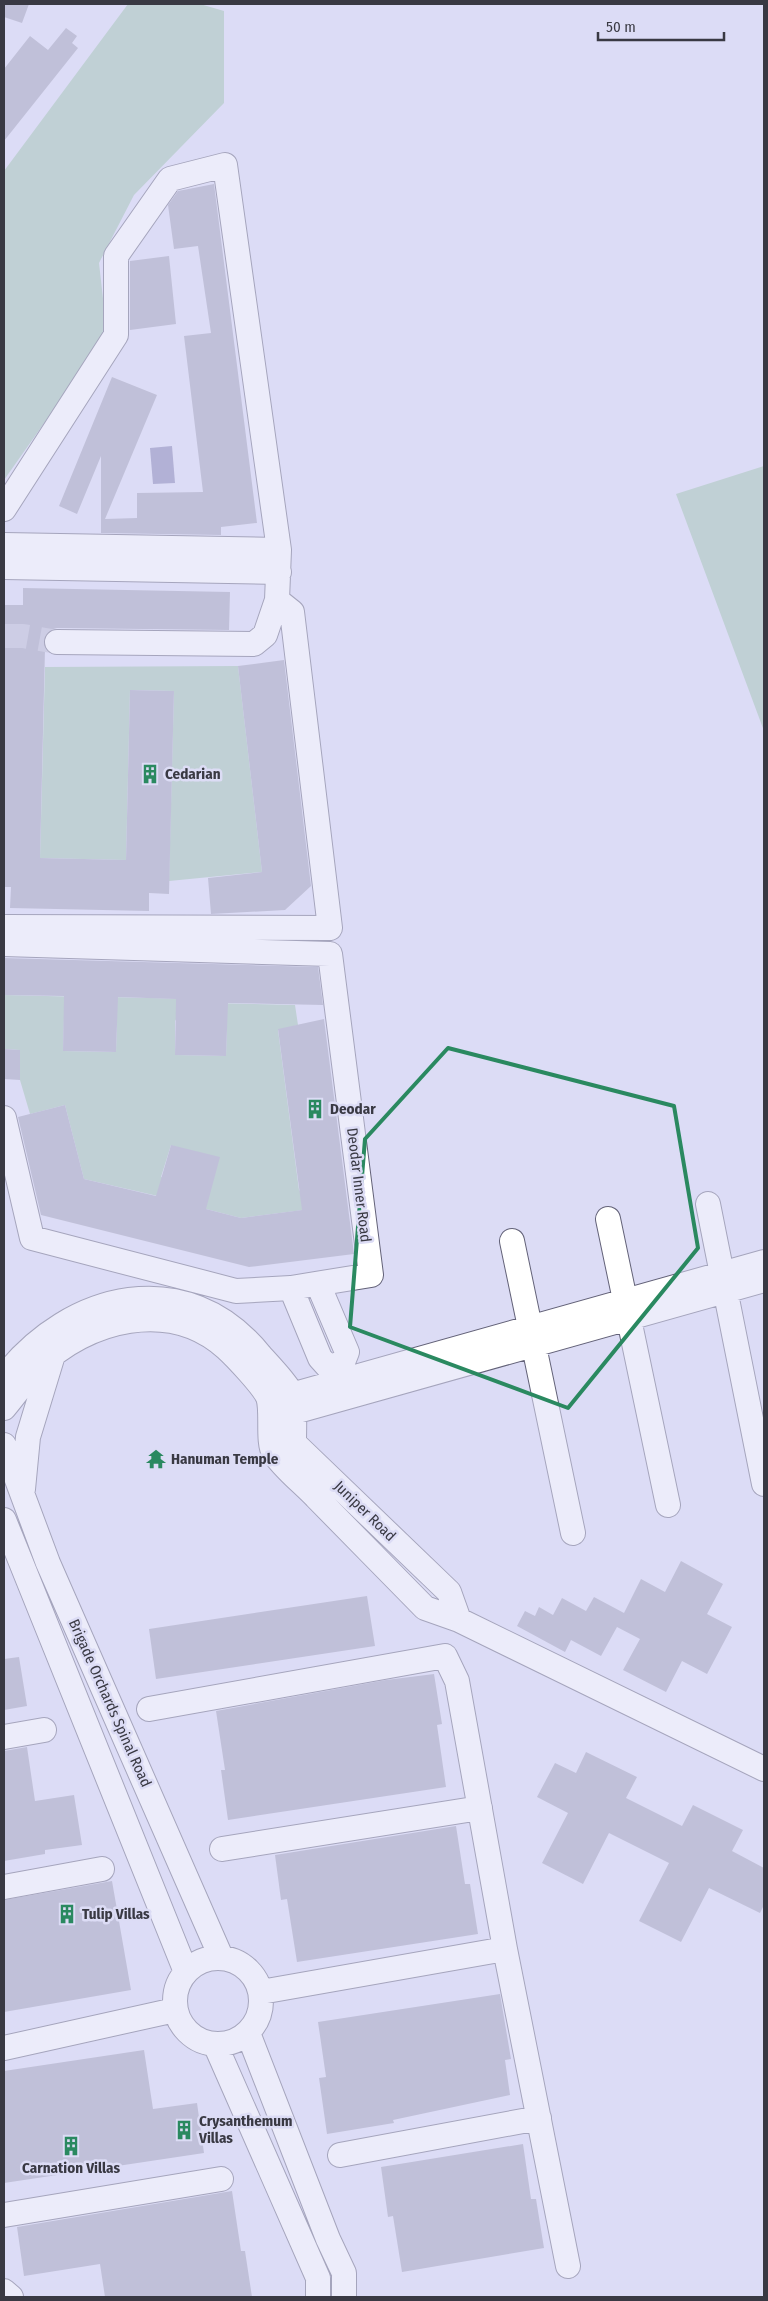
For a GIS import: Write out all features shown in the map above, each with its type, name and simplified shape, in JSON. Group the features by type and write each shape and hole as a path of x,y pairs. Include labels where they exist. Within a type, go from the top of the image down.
{"street":[{"path":"4,509 116,335 116,256 170,179 225,165 279,561 277,600 265,635 254,644 57,642"},
{"path":"4,545 279,561"},
{"path":"4,567 279,561"},
{"path":"4,926 330,928 292,612 277,600"},
{"name":"Deodar Inner Road","path":"4,944 330,954 371,1275 291,1288 236,1291 32,1238 4,1118"},
{"path":"708,1204 764,1484"},
{"path":"608,1219 668,1505"},
{"path":"512,1241 573,1533"},
{"path":"269,1410 723,1282 764,1262"},
{"path":"723,1282 764,1280"},
{"path":"291,1288 320,1358 329,1368 343,1362 347,1352 318,1284"},
{"path":"4,1377 14,1350 94,1310 132,1300 169,1299 203,1309 233,1327 258,1352 293,1404"},
{"path":"4,1408 32,1374 53,1355 85,1336 118,1323 152,1318 166,1319 195,1328 220,1343 242,1365 268,1397 273,1452 425,1608 459,1620 764,1769"},
{"path":"23,1495 28,1437 53,1355"},
{"name":"Juniper Road","path":"293,1404 294,1443 449,1592 459,1620"},
{"name":"Brigade Orchards Spinal Road","path":"4,1445 48,1563 221,1958"},
{"name":"Brigade Orchards Spinal Road","path":"4,1520 186,1972"},
{"path":"149,1709 445,1656 457,1681 505,1949 568,2266"},
{"path":"4,1737 44,1730"},
{"path":"222,1849 480,1808"},
{"path":"4,1887 102,1868"},
{"path":"261,1992 505,1949"},
{"path":"208,1958 235,1961 247,1968 256,1979 261,1992 261,2007 257,2021 248,2033 238,2040 215,2044 201,2042 189,2034 180,2023 175,2010 174,1996 178,1983 186,1972 196,1963 208,1958"},
{"path":"4,2048 175,2010"},
{"path":"248,2033 328,2239 344,2273 344,2297"},
{"path":"215,2044 318,2278 318,2297"},
{"path":"340,2155 539,2118"},
{"path":"4,2215 221,2179"},
{"path":"4,2291 11,2297"}],"highlighted area":[{"path":"448,1048 674,1106 698,1248 568,1408 350,1327 365,1139"}],"green space":[{"path":"128,4 200,4 224,11 224,103 134,195 99,263 107,334 4,480 4,171"},
{"path":"764,466 764,731 676,494"},
{"path":"238,666 262,872 169,881 174,691 130,690 126,860 40,858 45,667"},
{"path":"4,995 88,997 64,1018 63,1051 116,1052 117,1020 110,997 190,999 175,1021 175,1055 226,1056 227,1022 208,1003 295,1005 298,1025 278,1030 299,1190 319,1208 241,1218 206,1209 171,1145 161,1177 178,1182 175,1200 84,1179 65,1105 30,1114 20,1080 20,1050 4,1049"}],"water":[{"path":"172,446 175,483 153,484 150,448"}],"building":[{"path":"4,4 29,4 22,23 4,17"},
{"path":"66,28 77,36 72,43 78,48 4,141 4,69 30,36 48,50"},
{"path":"214,184 257,523 221,527 221,535 101,533 101,456 77,514 59,506 112,377 157,395 105,519 137,518 137,493 203,492 184,336 211,333 198,246 174,249 168,205 178,191"},
{"path":"169,256 176,324 130,330 130,261"},
{"name":"Cedarian","path":"23,588 230,592 229,630 57,628 50,630 43,641 45,649 40,858 126,860 130,690 174,691 169,894 149,893 149,911 10,908 11,887 4,887 4,605 23,605"},
{"path":"284,660 311,886 285,910 211,914 208,878 262,872 238,666"},
{"path":"4,958 318,967 323,1005 228,1003 226,1056 175,1055 176,999 118,997 116,1052 63,1051 64,996 4,995"},
{"path":"324,1019 354,1254 249,1267 41,1215 18,1117 65,1105 84,1179 156,1196 171,1145 220,1157 206,1209 241,1218 302,1210 278,1029"},
{"path":"4,1049 20,1050 20,1080 4,1079"},
{"path":"681,1561 723,1584 707,1614 732,1627 707,1674 682,1661 666,1692 623,1670 640,1639 617,1627 601,1656 571,1640 565,1652 517,1626 525,1611 535,1616 539,1607 553,1615 562,1598 586,1611 594,1597 624,1613 641,1579 665,1592"},
{"path":"367,1596 375,1646 156,1679 149,1629"},
{"path":"19,1657 27,1706 4,1710 4,1659"},
{"path":"434,1674 442,1724 437,1725 446,1787 228,1820 221,1770 225,1770 216,1711 386,1680"},
{"path":"27,1747 35,1801 74,1795 82,1845 45,1850 45,1854 4,1861 4,1751"},
{"path":"586,1752 637,1777 626,1798 682,1826 693,1805 743,1830 732,1851 764,1868 764,1905 760,1913 709,1888 681,1942 639,1921 669,1863 609,1833 583,1884 542,1863 568,1813 537,1797 555,1763 576,1773"},
{"path":"456,1826 465,1884 470,1884 478,1934 297,1962 287,1899 281,1900 275,1855"},
{"path":"112,1881 131,1990 4,2012 4,1900"},
{"path":"500,1994 511,2059 505,2060 510,2095 393,2120 394,2123 327,2134 319,2078 326,2077 318,2022"},
{"path":"144,2050 153,2109 197,2103 204,2153 4,2183 4,2071"},
{"path":"523,2144 531,2199 536,2199 544,2248 402,2272 393,2216 388,2217 381,2167"},
{"path":"232,2191 241,2251 245,2251 252,2297 105,2297 100,2264 24,2276 17,2227"}],"tunnel":[{"path":"4,636 23,636 57,642"}],"place":[{"name":"Cedarian","path":"150,774"},
{"name":"Deodar","path":"315,1109"},
{"name":"Hanuman Temple","path":"156,1459"},
{"name":"Tulip Villas","path":"67,1914"},
{"name":"Crysanthemum Villas","path":"184,2130"},
{"name":"Carnation Villas","path":"71,2146"}]}
